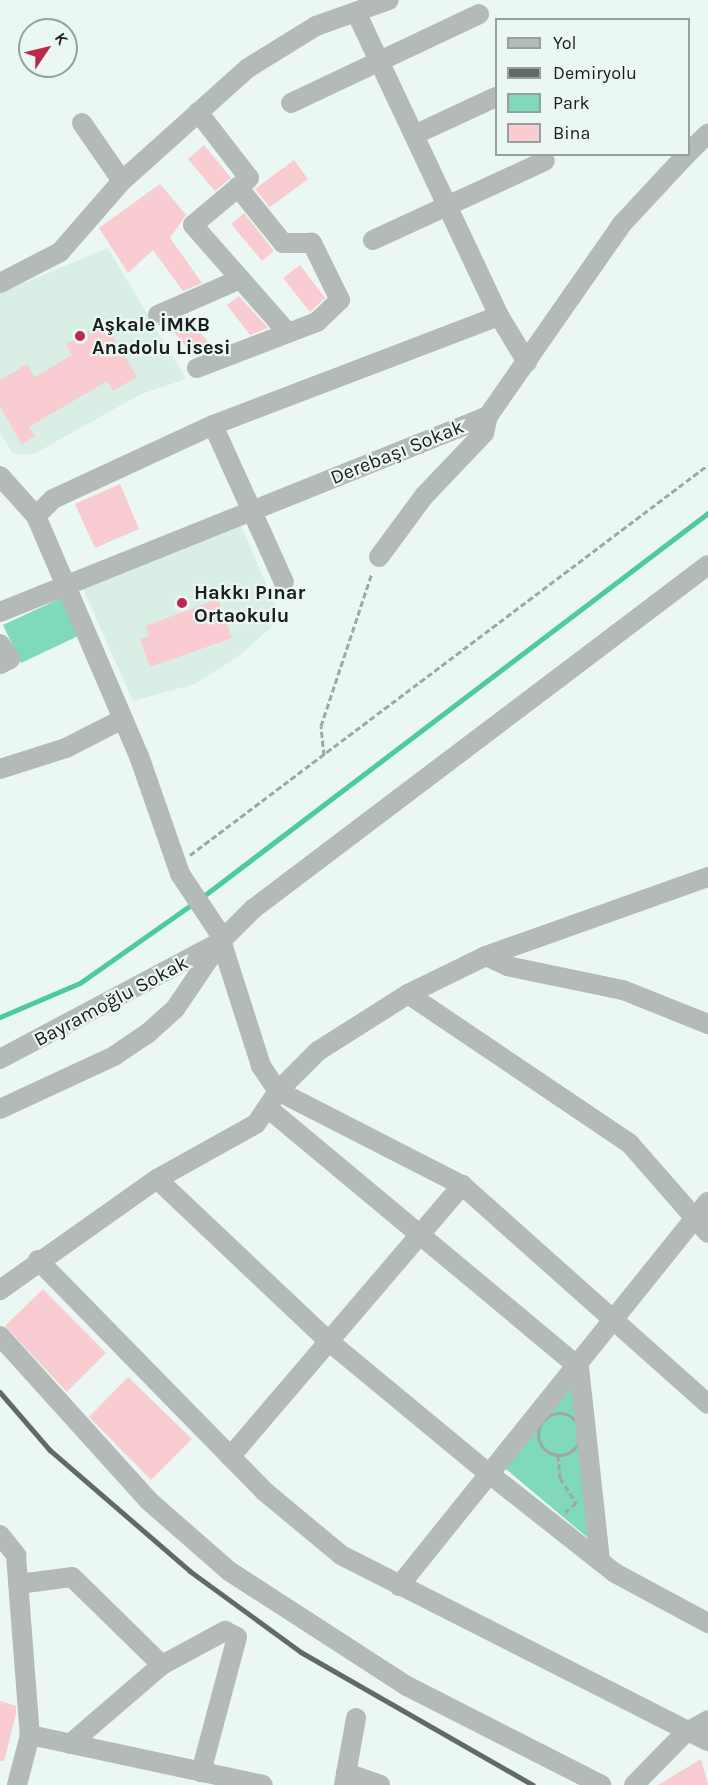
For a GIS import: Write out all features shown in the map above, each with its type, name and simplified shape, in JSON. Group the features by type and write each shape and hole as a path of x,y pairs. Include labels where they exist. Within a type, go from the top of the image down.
{"street":[{"path":"0,283 60,252 122,181 248,68 316,26 389,0"},
{"path":"356,12 499,316 527,362"},
{"path":"291,102 378,58 480,14"},
{"path":"414,135 495,97"},
{"path":"198,112 249,178 193,225 287,332"},
{"path":"82,123 122,181"},
{"name":"Derebaşı Sokak","path":"690,152 708,134"},
{"name":"Derebaşı Sokak","path":"0,612 67,588 488,416 621,225 686,156"},
{"path":"373,240 447,204 545,161"},
{"path":"198,368 316,322 340,300 312,243 283,243 238,187"},
{"path":"158,315 240,279"},
{"path":"36,516 53,499 213,425 499,316"},
{"path":"379,557 424,496 483,433 488,416"},
{"path":"213,425 254,510 284,582"},
{"path":"0,476 36,516 123,719 178,870 219,936 261,1066 278,1091 462,1185 614,1317 708,1404"},
{"path":"0,1109 114,1056 147,1034 187,995 219,936 708,565"},
{"path":"0,644 10,660 0,664"},
{"path":"0,770 66,748 123,719"},
{"path":"0,1290 38,1260 157,1179 241,1135 269,1109 278,1091 318,1051 408,994 486,956 708,878"},
{"name":"Bayramoğlu Sokak","path":"0,1059 219,936"},
{"path":"486,956 507,966 623,990 708,1024"},
{"path":"408,994 603,1124 649,1163 701,1226"},
{"path":"269,1109 579,1367 600,1561"},
{"path":"157,1179 326,1339 487,1472 600,1561 708,1623"},
{"path":"230,1457 326,1339 462,1185"},
{"path":"399,1586 487,1472 579,1367 614,1317 701,1226 708,1202"},
{"path":"38,1260 230,1457 341,1556 685,1733 708,1741"},
{"path":"0,1336 149,1501 229,1571 407,1686 600,1785"},
{"path":"0,1534 16,1556 30,1736 16,1785"},
{"path":"18,1584 72,1577 162,1665"},
{"path":"70,1744 162,1665 225,1631 237,1637 201,1772"},
{"path":"356,1718 345,1779 380,1785"},
{"path":"634,1785 685,1733 708,1720"},
{"path":"30,1736 263,1785"}],"path":[{"path":"178,870 324,755 708,465"},
{"path":"324,755 321,726 357,606 379,557"},
{"path":"531,1439 556,1413 573,1418 579,1442 558,1455"},
{"path":"538,1431 543,1447 558,1455"},
{"path":"557,1506 565,1512 576,1503 560,1478 558,1455"}],"shaded area":[{"name":"Aşkale İMKB Anadolu Lisesi","path":"108,248 186,379 141,394 34,454 13,454 0,432 0,293"},
{"name":"Hakkı Pınar Ortaokulu","path":"241,526 281,618 239,656 195,684 133,701 82,587"}],"green space":[{"path":"61,598 78,636 21,663 3,625"},
{"path":"571,1386 577,1388 588,1538 501,1465"}],"building":[{"path":"204,145 231,178 215,191 188,159"},
{"path":"294,160 308,179 270,207 255,189"},
{"path":"160,184 186,215 170,238 202,283 183,291 153,250 128,273 99,228"},
{"path":"244,213 274,251 262,261 231,224"},
{"path":"300,265 325,298 310,312 283,278"},
{"path":"239,296 268,328 250,335 227,305"},
{"path":"186,316 214,349 194,356 168,325"},
{"path":"104,322 137,377 113,391 107,381 29,427 35,436 22,444 0,407 0,380 27,364 35,377 72,355 66,344"},
{"path":"120,484 139,529 95,548 75,504"},
{"path":"218,599 232,638 150,667 140,639 149,636 145,626"},
{"path":"43,1289 106,1353 67,1392 5,1326"},
{"path":"128,1377 192,1439 151,1480 89,1417"},
{"path":"0,1701 16,1706 4,1761 0,1761"},
{"path":"701,1759 708,1785 658,1785"}],"waterway":[{"path":"201,898 708,513"},
{"path":"0,1017 80,983 194,903"}],"railway":[{"path":"0,1392 50,1450 190,1571 301,1652 533,1785"}],"place":[{"name":"Aşkale İMKB Anadolu Lisesi","path":"80,336"},
{"name":"Hakkı Pınar Ortaokulu","path":"182,603"}]}
